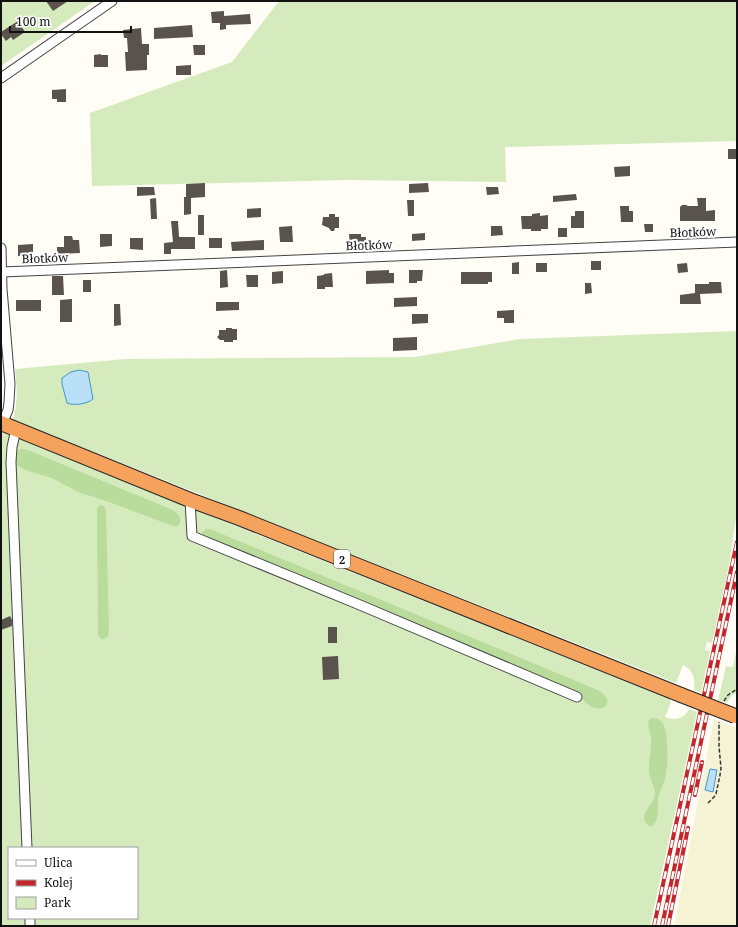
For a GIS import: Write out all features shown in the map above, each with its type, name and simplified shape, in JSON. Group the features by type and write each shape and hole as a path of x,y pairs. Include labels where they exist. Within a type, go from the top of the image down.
{"highway":[{"name":"2","path":"2,423 190,500 239,518 736,717"}],"street":[{"path":"1,78 112,1"},
{"name":"Błotków","path":"2,272 737,242"},
{"path":"1,248 2,289 10,384 9,402 2,423"},
{"path":"16,429 10,462 27,847"},
{"path":"190,500 192,536 577,696"}],"path":[{"path":"722,705 728,695 737,689"},
{"path":"708,803 716,794 720,775 720,717"}],"shaded area":[{"path":"714,719 737,728 737,926 674,926"}],"green space":[{"path":"1,1 95,1 1,66"},
{"path":"279,1 737,1 737,141 505,147 506,182 347,180 92,186 90,113 232,62"},
{"path":"737,331 737,511 729,565 712,643 707,642 705,650 710,651 701,693 694,690 692,672 683,665 676,683 13,420 17,394 15,369 125,359 415,357 520,339"},
{"path":"1,431 670,699 671,702 665,717 676,719 682,717 689,709 697,712 650,926 1,926"},
{"path":"23,449 173,510 180,518 180,523 179,525 173,526 78,492 52,478 21,468 15,462 15,453 18,450"},
{"path":"100,505 104,506 106,511 109,631 108,636 105,639 99,637 98,634 97,508"},
{"path":"206,529 210,529 593,688 604,695 607,705 599,709 592,707 578,694 205,537 202,532"},
{"path":"736,652 737,692 731,696 727,703 718,700 726,666 733,667"},
{"path":"656,718 661,721 666,732 667,766 665,779 659,794 657,818 652,826 649,826 645,822 644,818 653,801 655,793 649,772 651,738 648,725 649,720"}],"water":[{"path":"79,370 88,372 93,399 80,404 67,403 62,378 71,372"},
{"path":"710,769 717,770 713,792 705,790"}],"building":[{"path":"46,1 68,1 53,11"},
{"path":"224,11 224,16 250,14 251,24 226,25 226,29 220,30 220,23 212,23 211,12"},
{"path":"18,21 25,32 13,40 11,37 6,41 1,32"},
{"path":"192,25 193,37 154,39 154,28"},
{"path":"141,28 142,44 149,44 147,70 126,71 125,52 128,52 127,38 124,38 123,30"},
{"path":"193,45 205,45 205,55 194,55"},
{"path":"94,55 108,55 108,67 94,67"},
{"path":"191,65 191,75 176,75 176,66"},
{"path":"66,89 66,102 57,102 57,99 52,99 52,90"},
{"path":"728,149 737,149 737,159 728,159"},
{"path":"630,166 630,176 615,177 614,167"},
{"path":"205,183 205,197 191,198 191,214 184,215 186,184"},
{"path":"428,183 429,192 409,193 409,184"},
{"path":"137,187 154,187 155,195 137,196"},
{"path":"486,187 498,187 499,194 487,195"},
{"path":"576,194 577,200 553,202 553,196"},
{"path":"156,198 157,219 151,219 150,199"},
{"path":"697,198 706,198 706,211 715,210 715,221 680,221 680,207 682,205 698,206"},
{"path":"407,200 414,200 414,216 408,216"},
{"path":"620,206 629,206 629,211 633,211 633,222 621,222"},
{"path":"261,208 261,217 247,218 247,209"},
{"path":"575,211 584,211 584,228 571,228 571,216 575,216"},
{"path":"540,213 540,216 548,215 548,229 531,231 531,229 522,229 521,216 532,216 532,214"},
{"path":"329,214 335,214 335,217 339,217 339,228 335,228 334,231 331,231 329,228 322,225 323,217 329,217"},
{"path":"198,215 204,215 204,235 198,235"},
{"path":"171,221 178,221 179,237 195,237 195,249 171,249 171,254 164,254 164,243 173,242"},
{"path":"644,224 653,224 653,232 645,232"},
{"path":"292,226 293,242 280,242 279,227"},
{"path":"491,226 502,226 503,235 491,236"},
{"path":"558,228 567,228 567,237 558,237"},
{"path":"425,233 425,240 412,241 412,234"},
{"path":"100,234 112,234 112,246 100,247"},
{"path":"349,234 361,234 361,237 366,237 366,245 350,246"},
{"path":"64,236 72,236 73,240 79,240 80,253 57,254 57,247 64,247"},
{"path":"130,238 143,238 143,250 130,249"},
{"path":"209,238 222,238 222,248 209,248"},
{"path":"264,240 264,250 232,251 231,242"},
{"path":"33,244 33,255 18,256 18,245"},
{"path":"591,261 601,261 601,270 591,270"},
{"path":"519,262 519,274 512,274 512,263"},
{"path":"536,263 547,263 547,272 536,272"},
{"path":"687,263 688,272 678,273 677,264"},
{"path":"227,270 228,287 220,288 220,271"},
{"path":"389,270 389,273 394,273 394,283 366,284 366,271"},
{"path":"409,270 423,270 422,281 417,281 417,283 409,283"},
{"path":"283,271 283,283 272,284 272,272"},
{"path":"461,272 492,272 492,282 488,282 488,284 461,284"},
{"path":"332,273 333,287 317,289 317,276"},
{"path":"246,275 258,275 258,287 247,287"},
{"path":"52,276 63,276 64,295 52,295"},
{"path":"83,280 91,280 91,292 83,292"},
{"path":"709,282 721,282 722,293 700,294 701,304 680,304 680,295 695,293 695,284 709,284"},
{"path":"585,283 591,283 592,293 585,294"},
{"path":"417,297 417,306 394,307 394,298"},
{"path":"72,299 72,322 60,322 60,300"},
{"path":"16,300 41,300 41,311 16,311"},
{"path":"216,302 239,302 239,310 216,311"},
{"path":"114,304 120,304 121,325 114,326"},
{"path":"514,310 514,323 504,323 504,318 497,318 497,311"},
{"path":"412,314 428,314 428,323 412,324"},
{"path":"226,328 237,329 237,340 233,340 233,342 224,342 224,340 220,340 217,337 219,335 219,330 226,330"},
{"path":"417,337 417,350 393,351 393,338"},
{"path":"10,616 12,626 1,630 1,620"},
{"path":"328,627 337,627 337,643 328,643"},
{"path":"338,656 339,679 323,680 322,657"}],"railway":[{"path":"654,926 737,542"},
{"path":"662,926 737,572"},
{"path":"695,795 702,762"},
{"path":"668,926 688,828"}]}
